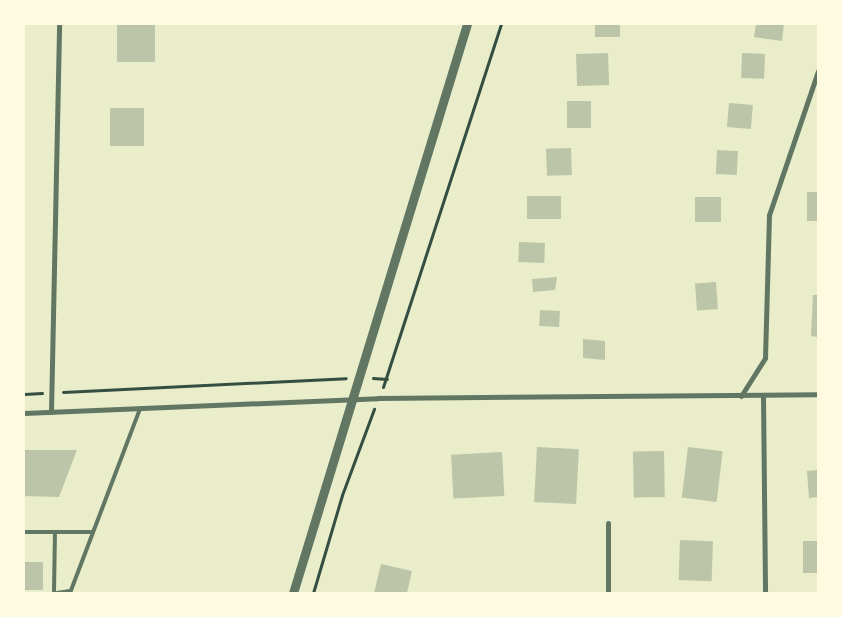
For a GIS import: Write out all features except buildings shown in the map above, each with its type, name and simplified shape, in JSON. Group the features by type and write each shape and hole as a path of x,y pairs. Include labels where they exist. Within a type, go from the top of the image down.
{"street":[{"path":"51,412 59,24"},
{"path":"293,593 467,24"},
{"path":"741,396 765,358 768,215 818,70"},
{"path":"24,413 378,398 818,394"},
{"path":"763,396 765,593"},
{"path":"608,523 608,593"}],"lane":[{"path":"55,532 55,593 70,592 140,409"},
{"path":"24,532 93,532"}],"path":[{"path":"313,593 342,495 378,398 387,379 501,24"},
{"path":"24,394 359,378 387,379"}]}
